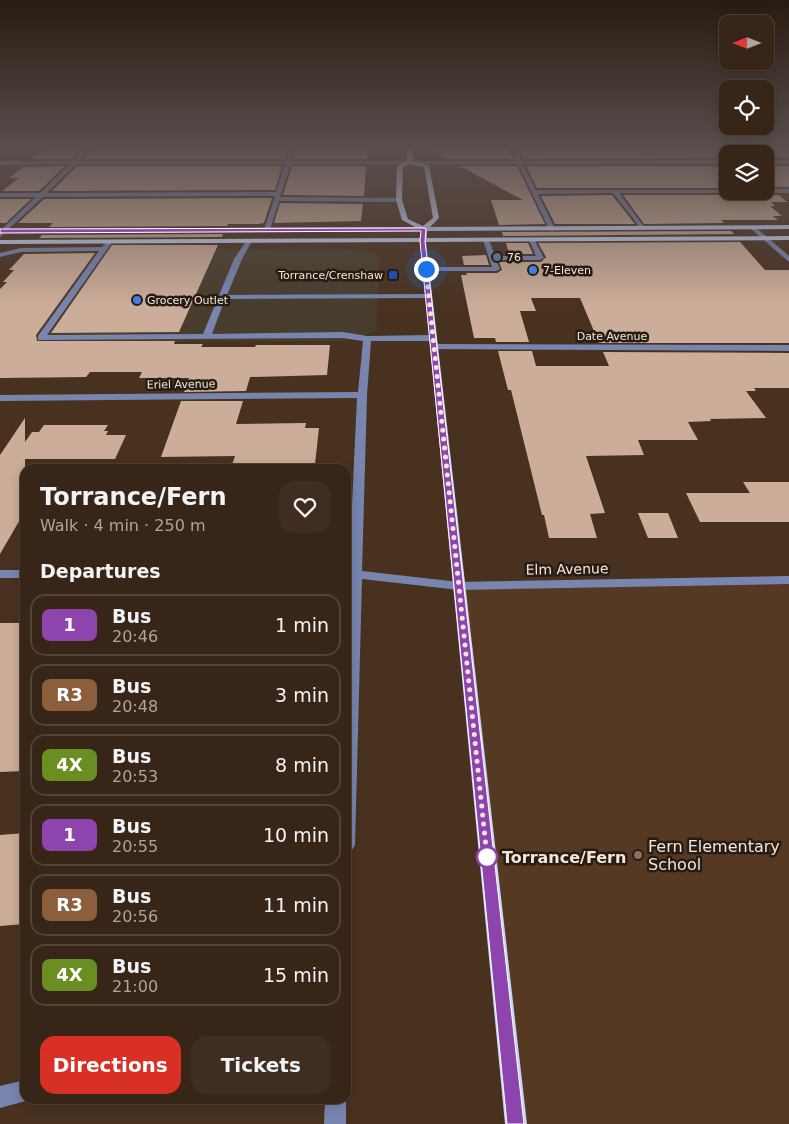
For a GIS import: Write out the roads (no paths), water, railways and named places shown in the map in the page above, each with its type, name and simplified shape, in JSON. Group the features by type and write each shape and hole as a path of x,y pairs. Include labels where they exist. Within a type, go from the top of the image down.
{"main road":[{"path":"399,200 405,220 424,229"},
{"path":"433,200 436,218 424,229 423,241 516,1124"},
{"path":"1,232 789,227"},
{"path":"0,242 789,238"}],"street":[{"path":"267,230 276,200"},
{"path":"539,200 552,228"},
{"path":"621,200 642,228"},
{"path":"1,232 34,202 179,202"},
{"path":"752,227 789,260"},
{"path":"426,269 496,269 486,240"},
{"path":"492,258 540,258 532,240"},
{"path":"0,255 21,250 104,249 110,241"},
{"path":"206,336 238,259 248,241"},
{"name":"Date Avenue","path":"104,249 41,338 343,336 433,343 789,348"},
{"path":"222,296 428,296"},
{"path":"351,618 366,339"},
{"name":"Eriel Avenue","path":"0,398 362,395"},
{"name":"Elm Avenue","path":"352,573 459,586 789,580"},
{"path":"0,574 20,574"},
{"path":"0,1096 20,1092"},
{"path":"335,1124 336,1104"}],"place":[{"name":"76","path":"497,257"},
{"name":"7-Eleven","path":"533,270"},
{"name":"Torrance/Crenshaw","path":"393,275"},
{"name":"Grocery Outlet","path":"137,300"},
{"name":"Fern Elementary School","path":"638,855"},
{"name":"Torrance/Fern","path":"487,857"}]}
